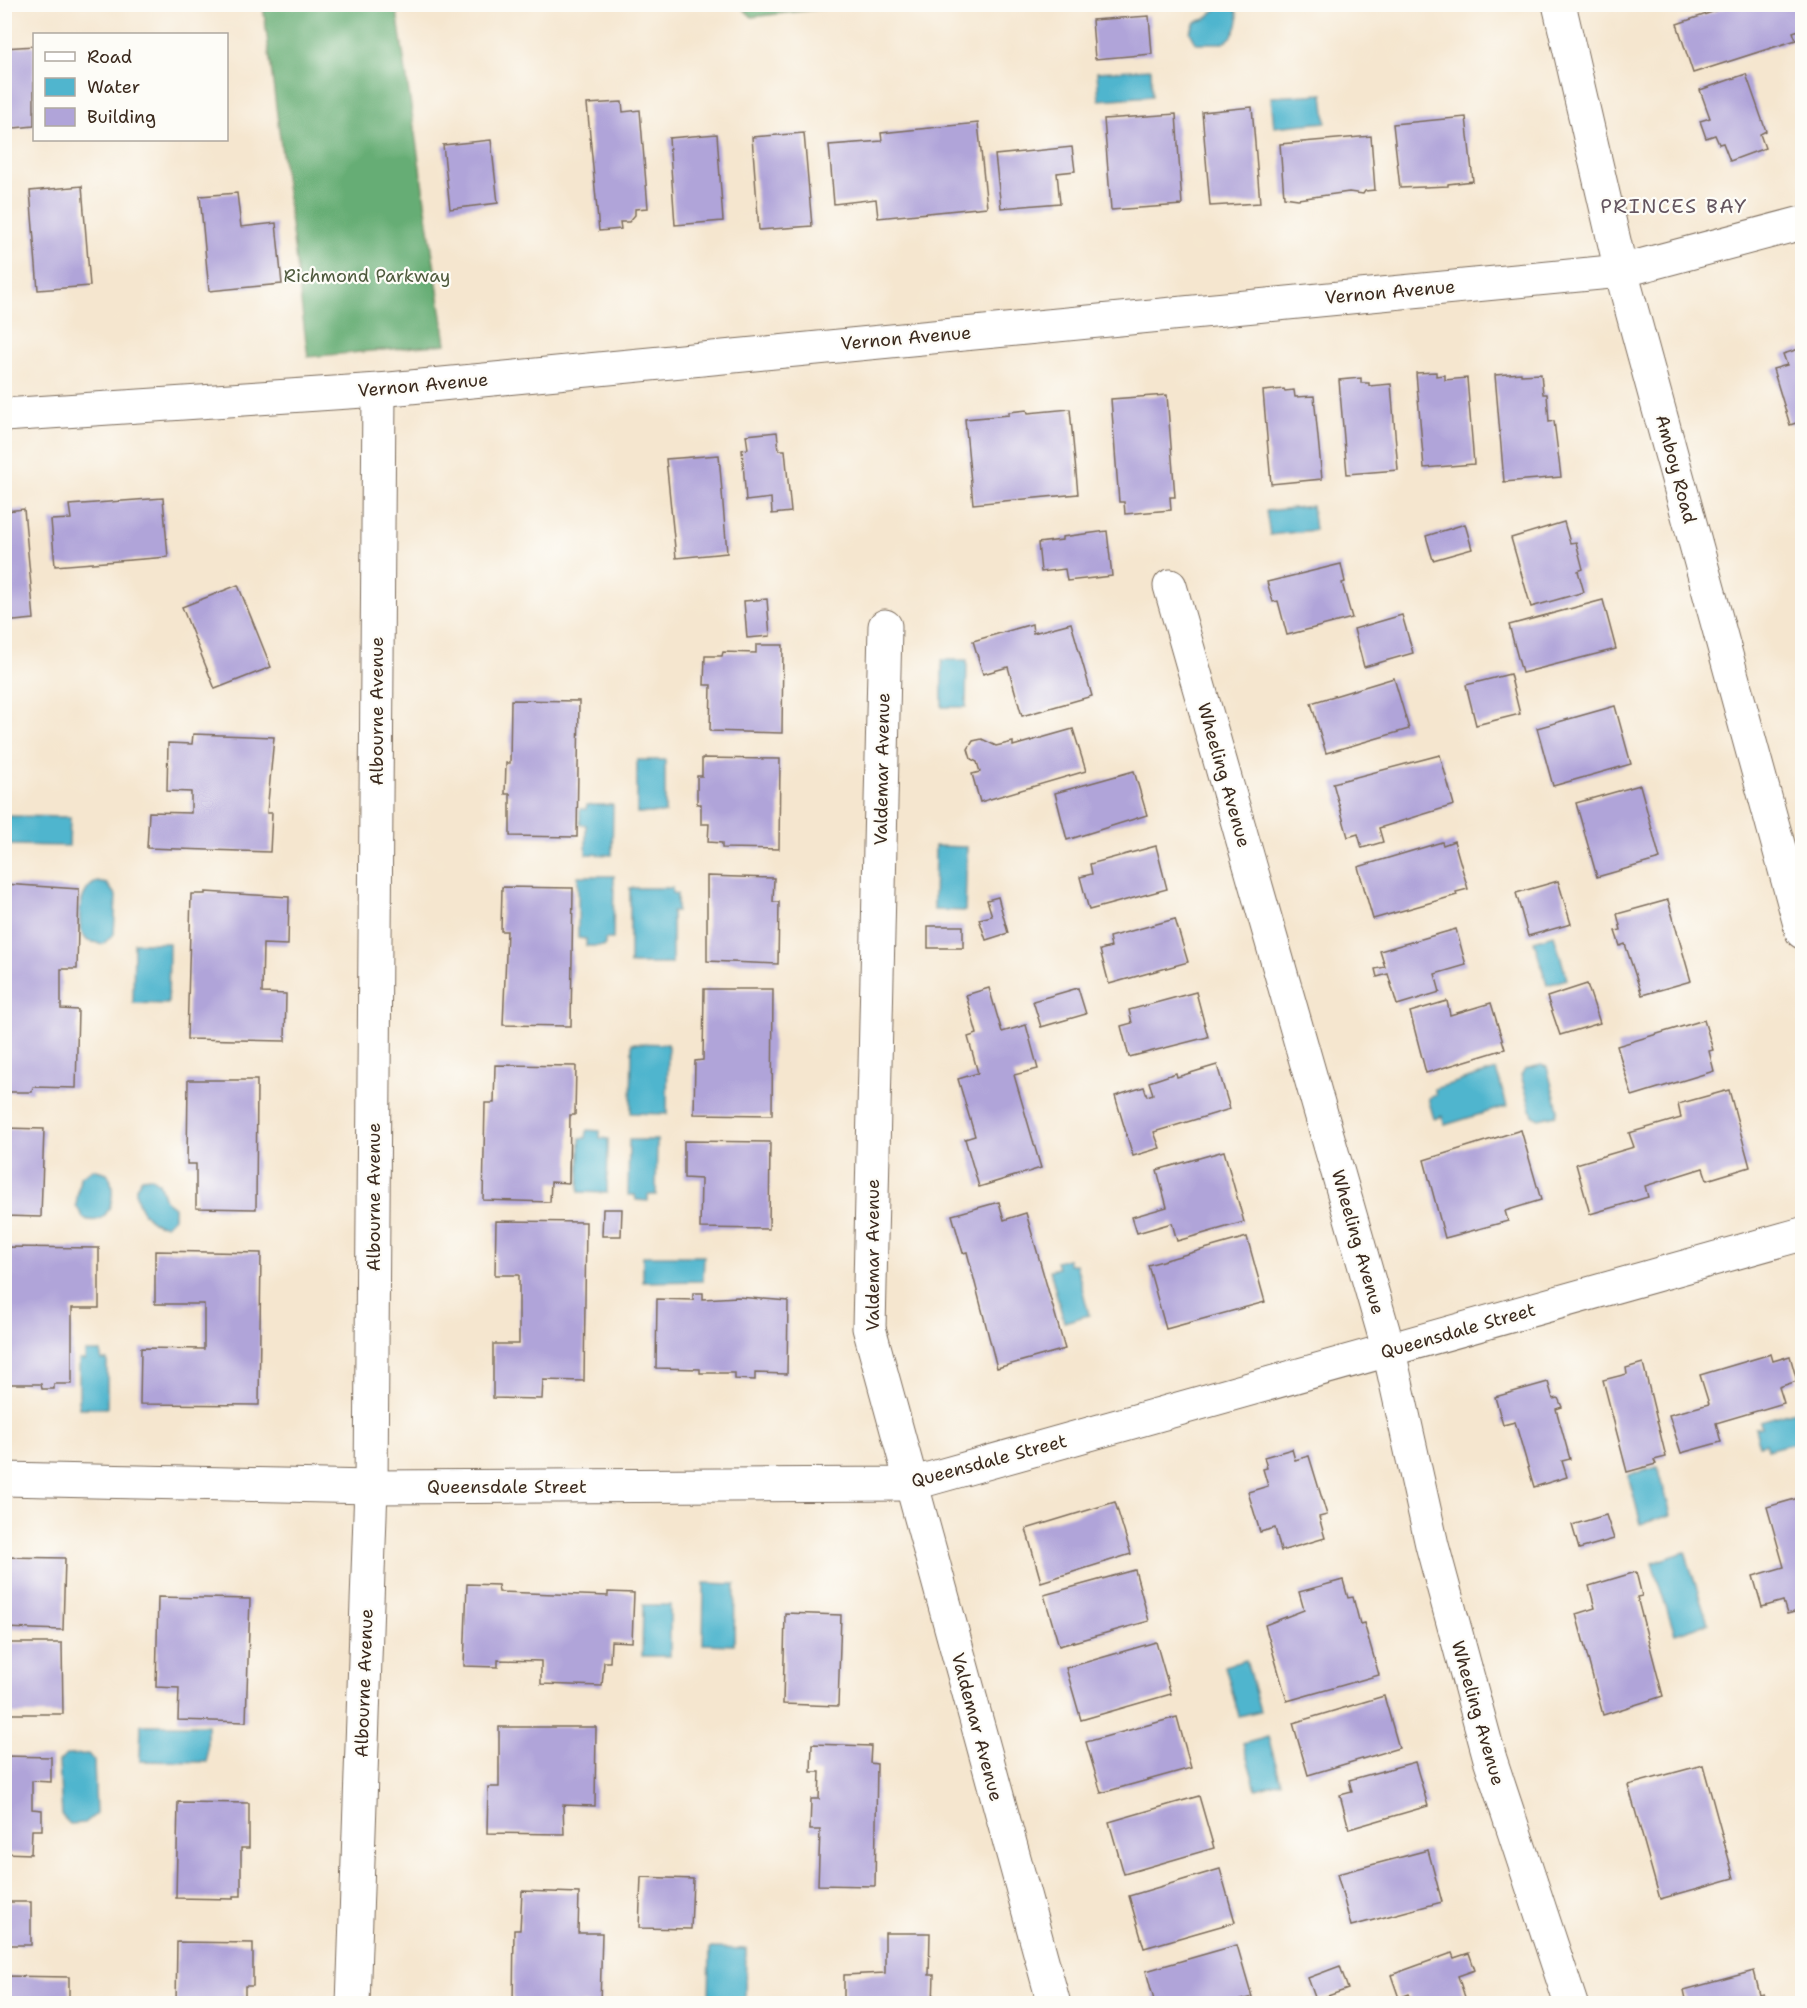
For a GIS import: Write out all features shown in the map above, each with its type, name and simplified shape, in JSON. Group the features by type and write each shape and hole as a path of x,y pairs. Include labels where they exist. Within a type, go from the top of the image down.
{"street":[{"name":"Amboy Road","path":"1559,4 1621,271 1803,932"},
{"name":"Vernon Avenue","path":"4,415 379,390 1621,271 1803,223"},
{"name":"Albourne Avenue","path":"352,2004 372,1487 379,390"},
{"name":"Wheeling Avenue","path":"1170,586 1389,1351 1432,1545 1490,1759 1570,2004"},
{"name":"Valdemar Avenue","path":"885,626 869,1328 1054,2004"},
{"name":"Queensdale Street","path":"4,1479 372,1487 911,1484 1803,1234"}],"green space":[{"name":"Richmond Parkway","path":"263,5 396,5 446,344 308,357"},
{"path":"739,5 852,5 752,17"}],"water":[{"path":"1220,5 1232,5 1236,10 1238,20 1232,36 1223,43 1196,43 1190,32 1195,22 1206,19"},
{"path":"1151,69 1152,96 1099,100 1097,72"},
{"path":"1323,94 1326,122 1274,127 1271,97"},
{"path":"1312,506 1315,530 1270,535 1266,511"},
{"path":"942,660 967,660 966,707 942,707"},
{"path":"637,760 665,760 665,813 637,813"},
{"path":"587,805 613,805 612,855 586,854 586,825 580,824 580,809 586,809"},
{"path":"5,816 70,817 69,846 5,845"},
{"path":"935,846 967,847 965,911 934,910"},
{"path":"578,876 614,876 613,939 605,939 605,946 586,946 586,939 578,938"},
{"path":"97,882 107,884 116,896 114,934 103,944 88,941 81,928 80,919 82,900 91,886"},
{"path":"630,888 672,888 672,893 677,894 677,911 672,911 672,964 630,964"},
{"path":"1554,935 1567,979 1547,985 1534,941"},
{"path":"134,943 169,943 168,1004 133,1003"},
{"path":"632,1043 668,1044 667,1114 631,1113"},
{"path":"1541,1065 1547,1067 1558,1109 1556,1115 1539,1119 1533,1116 1521,1075 1525,1069"},
{"path":"1496,1070 1507,1106 1445,1125 1442,1116 1434,1119 1428,1098 1436,1095 1434,1089"},
{"path":"587,1130 600,1131 600,1138 608,1139 607,1193 579,1192 580,1138 586,1138"},
{"path":"629,1140 657,1140 656,1195 648,1195 648,1201 636,1200 635,1195 628,1195"},
{"path":"93,1169 107,1173 111,1180 112,1198 106,1214 100,1219 92,1220 83,1218 76,1205 80,1177"},
{"path":"150,1177 159,1183 165,1200 174,1207 174,1217 166,1225 153,1222 140,1207 136,1187 142,1178"},
{"path":"643,1256 704,1256 703,1281 643,1282"},
{"path":"1068,1259 1069,1265 1076,1264 1089,1315 1064,1322 1050,1270 1058,1268 1056,1262"},
{"path":"85,1352 101,1352 101,1360 107,1360 107,1408 79,1408 79,1360 85,1360"},
{"path":"1802,1409 1802,1441 1767,1450 1766,1443 1759,1445 1755,1428 1761,1427 1760,1421"},
{"path":"1658,1467 1671,1515 1641,1524 1628,1475"},
{"path":"1685,1552 1708,1623 1675,1634 1652,1563"},
{"path":"704,1583 735,1584 734,1645 703,1644"},
{"path":"643,1605 670,1605 670,1656 642,1656"},
{"path":"1246,1660 1260,1711 1239,1716 1225,1666"},
{"path":"141,1725 207,1725 207,1762 140,1761"},
{"path":"1268,1737 1281,1782 1256,1789 1243,1744"},
{"path":"88,1754 94,1761 96,1814 85,1823 70,1824 62,1816 59,1762 66,1755"},
{"path":"710,1948 746,1949 745,2003 709,2003"}],"building":[{"path":"1736,4 1802,4 1802,29 1793,32 1796,40 1693,73 1677,24"},
{"path":"1149,16 1152,54 1095,59 1092,20"},
{"path":"33,46 33,126 4,129 4,48"},
{"path":"1746,74 1766,131 1760,134 1765,148 1730,161 1723,143 1719,144 1715,135 1706,138 1700,121 1710,118 1700,90"},
{"path":"622,102 623,112 640,110 648,208 635,209 635,215 629,222 620,222 621,229 599,231 587,104"},
{"path":"1252,107 1260,203 1210,206 1202,112"},
{"path":"1176,114 1182,205 1111,210 1104,119"},
{"path":"1466,117 1473,181 1448,184 1448,186 1400,188 1393,124"},
{"path":"978,123 987,207 878,218 876,199 834,204 829,145 882,141 881,133"},
{"path":"804,133 812,226 759,230 752,137"},
{"path":"717,134 723,221 675,225 669,138"},
{"path":"1371,136 1375,190 1365,191 1363,194 1349,192 1298,199 1284,197 1280,144"},
{"path":"491,140 498,203 450,209 443,145"},
{"path":"1072,147 1075,171 1057,173 1060,203 1001,208 995,155"},
{"path":"82,186 90,286 38,290 30,191"},
{"path":"237,193 241,227 276,223 282,284 209,291 200,196"},
{"path":"1802,348 1802,421 1790,425 1773,369 1787,365 1783,354"},
{"path":"1436,372 1436,376 1445,375 1445,380 1467,378 1474,464 1424,468 1416,373"},
{"path":"1521,373 1521,375 1541,374 1543,394 1547,394 1549,422 1554,421 1561,477 1504,482 1495,375"},
{"path":"1361,378 1361,383 1369,383 1369,386 1391,384 1398,470 1347,474 1339,380"},
{"path":"1284,389 1285,391 1294,390 1295,397 1314,396 1322,479 1271,484 1263,391"},
{"path":"1167,395 1175,497 1170,497 1171,510 1125,514 1124,502 1119,502 1111,399"},
{"path":"1070,409 1078,494 973,504 965,419 1009,415 1009,412 1027,410 1028,413"},
{"path":"777,432 779,450 785,450 791,512 772,514 771,498 746,501 742,450 748,449 746,435"},
{"path":"719,455 727,553 676,558 666,459"},
{"path":"163,498 168,557 55,566 51,520 71,519 69,505"},
{"path":"24,509 34,619 4,622 4,517 6,511"},
{"path":"1564,522 1570,543 1576,542 1583,569 1578,571 1584,592 1531,607 1511,538"},
{"path":"1465,524 1472,549 1433,560 1426,536"},
{"path":"1107,531 1112,576 1067,581 1065,569 1041,572 1038,543"},
{"path":"1341,564 1345,582 1342,583 1352,618 1287,635 1278,601 1273,602 1267,582"},
{"path":"238,585 271,667 215,689 182,607"},
{"path":"767,599 770,636 747,638 744,601"},
{"path":"1603,600 1616,649 1522,673 1509,625"},
{"path":"1402,615 1413,653 1364,667 1354,629"},
{"path":"1071,623 1092,696 1022,716 1008,667 983,674 973,641 1032,624 1033,633"},
{"path":"756,645 783,645 782,733 710,731 711,685 704,685 705,656 722,656 723,652 756,653"},
{"path":"1510,674 1520,714 1476,725 1466,685"},
{"path":"1394,678 1409,729 1326,753 1311,703"},
{"path":"511,700 579,701 577,837 510,836 510,794 505,794 506,763 510,763"},
{"path":"1615,706 1631,764 1553,786 1537,728"},
{"path":"1073,729 1086,771 980,802 972,774 980,772 977,762 971,759 968,749 973,741 982,739 996,746 1013,742 1013,746"},
{"path":"193,734 274,737 267,813 272,813 270,852 147,848 149,812 191,813 191,792 167,791 168,743 192,744"},
{"path":"1440,755 1454,805 1379,828 1383,842 1362,848 1358,834 1348,837 1333,783"},
{"path":"702,758 780,759 779,849 722,848 722,843 708,842 709,824 701,824 701,804 697,804 697,776 702,776"},
{"path":"1134,771 1147,815 1067,840 1055,793"},
{"path":"1640,785 1660,859 1597,877 1576,803"},
{"path":"1454,841 1468,889 1456,892 1457,895 1373,919 1358,867 1442,842 1443,845"},
{"path":"1156,846 1167,889 1089,910 1080,877 1092,874 1090,864"},
{"path":"707,876 774,878 773,902 779,902 778,964 707,961"},
{"path":"1558,881 1571,924 1528,936 1516,893"},
{"path":"4,884 79,889 77,969 61,969 61,1009 78,1010 76,1088 33,1087 32,1092 4,1092"},
{"path":"502,887 573,888 571,1026 503,1025 507,931 501,931"},
{"path":"205,892 289,897 288,945 263,944 262,993 286,994 285,1041 187,1039 191,894 205,894"},
{"path":"998,897 1008,933 986,940 979,919 992,916 987,900"},
{"path":"1668,900 1691,981 1642,995 1625,944 1620,946 1615,931 1621,930 1617,914"},
{"path":"1175,919 1188,962 1109,984 1100,950 1111,947 1109,937"},
{"path":"928,926 963,926 963,948 928,948"},
{"path":"1456,929 1466,965 1435,974 1440,992 1397,1005 1388,974 1377,977 1375,969 1385,967 1380,951"},
{"path":"1587,984 1600,1023 1560,1035 1547,997"},
{"path":"989,988 1002,1032 1026,1025 1038,1069 1014,1075 1041,1168 979,1187 965,1139 975,1136 958,1079 978,1073 968,1037 977,1034 966,995"},
{"path":"1078,988 1086,1014 1041,1027 1033,1001"},
{"path":"704,989 773,989 772,1115 694,1114 695,1061 703,1060"},
{"path":"1196,992 1208,1037 1129,1057 1121,1026 1132,1023 1129,1010"},
{"path":"1447,1001 1450,1015 1491,1003 1505,1049 1426,1073 1410,1012"},
{"path":"1704,1020 1713,1050 1709,1051 1714,1071 1632,1096 1617,1046"},
{"path":"495,1065 576,1066 575,1115 570,1115 569,1183 551,1182 550,1202 483,1200 485,1103 494,1103"},
{"path":"1217,1065 1230,1109 1154,1132 1160,1148 1133,1156 1115,1096 1144,1087 1147,1096 1153,1094 1149,1082 1176,1073 1177,1077"},
{"path":"188,1080 257,1080 256,1209 196,1208 196,1164 187,1164"},
{"path":"1729,1090 1750,1167 1707,1180 1703,1168 1645,1186 1648,1197 1590,1214 1576,1164 1634,1147 1629,1133 1681,1118 1678,1104"},
{"path":"4,1128 44,1129 41,1217 4,1216"},
{"path":"1521,1130 1541,1200 1505,1211 1508,1221 1445,1238 1424,1160"},
{"path":"684,1141 770,1142 769,1229 700,1228 701,1179 684,1178"},
{"path":"1224,1151 1244,1222 1177,1241 1172,1223 1137,1233 1132,1217 1167,1207 1157,1170"},
{"path":"999,1202 1004,1220 1026,1213 1065,1349 997,1368 967,1252 963,1253 952,1215"},
{"path":"603,1209 622,1209 621,1236 602,1236"},
{"path":"496,1221 586,1222 584,1381 543,1380 542,1399 493,1398 493,1344 519,1344 519,1275 495,1275"},
{"path":"1247,1237 1265,1302 1166,1329 1148,1265"},
{"path":"4,1247 99,1248 99,1308 72,1308 72,1384 54,1384 54,1389 42,1389 41,1384 4,1384"},
{"path":"155,1251 261,1253 259,1405 140,1404 141,1348 204,1349 204,1304 155,1304"},
{"path":"693,1293 703,1293 703,1299 738,1297 788,1301 787,1374 755,1373 755,1380 735,1379 735,1373 700,1373 700,1369 656,1368 657,1299 693,1300"},
{"path":"1771,1354 1773,1361 1790,1356 1797,1381 1779,1387 1784,1403 1716,1423 1721,1442 1681,1453 1669,1415 1709,1404 1700,1375"},
{"path":"1643,1363 1666,1457 1654,1460 1656,1464 1627,1472 1603,1380 1627,1374 1626,1368"},
{"path":"1548,1382 1553,1399 1558,1398 1562,1407 1556,1409 1570,1459 1562,1461 1567,1477 1534,1487 1515,1422 1503,1425 1495,1397"},
{"path":"1292,1449 1295,1460 1309,1456 1327,1515 1319,1517 1325,1538 1281,1551 1275,1528 1260,1532 1248,1492 1268,1486 1263,1469 1267,1468 1264,1457"},
{"path":"1802,1497 1802,1610 1787,1614 1783,1601 1762,1607 1753,1576 1784,1567 1767,1507"},
{"path":"1115,1502 1131,1554 1041,1582 1026,1529"},
{"path":"1606,1515 1614,1539 1579,1549 1572,1525"},
{"path":"4,1557 65,1558 63,1630 4,1628"},
{"path":"1135,1570 1149,1621 1059,1646 1044,1595"},
{"path":"1636,1572 1642,1596 1637,1597 1663,1696 1603,1715 1576,1614 1595,1608 1589,1586"},
{"path":"1343,1580 1348,1598 1353,1597 1360,1624 1364,1623 1379,1675 1287,1701 1265,1625 1304,1610 1299,1592"},
{"path":"467,1584 498,1585 499,1592 608,1596 608,1592 634,1593 632,1642 611,1641 610,1662 604,1662 602,1686 541,1684 541,1661 498,1660 498,1667 464,1666"},
{"path":"158,1597 250,1599 246,1722 178,1720 179,1688 156,1687"},
{"path":"785,1613 841,1615 838,1706 783,1704"},
{"path":"1156,1642 1171,1694 1081,1720 1066,1668"},
{"path":"4,1643 62,1643 63,1714 4,1714"},
{"path":"1384,1696 1399,1748 1308,1775 1293,1723"},
{"path":"1177,1717 1191,1768 1101,1793 1086,1742"},
{"path":"499,1727 596,1727 595,1806 563,1805 564,1834 487,1833 488,1787 499,1787"},
{"path":"812,1744 871,1746 870,1763 877,1764 875,1886 818,1885 820,1830 810,1830 811,1799 819,1799 820,1772 811,1772"},
{"path":"4,1756 51,1757 51,1782 32,1781 32,1809 42,1810 42,1830 32,1830 31,1854 4,1853"},
{"path":"1415,1762 1428,1806 1349,1829 1340,1795 1352,1792 1349,1780"},
{"path":"1703,1765 1734,1878 1660,1899 1628,1785"},
{"path":"1199,1796 1214,1848 1124,1874 1109,1822"},
{"path":"178,1802 249,1803 249,1848 241,1848 241,1896 233,1896 233,1899 176,1898"},
{"path":"1428,1850 1442,1902 1351,1926 1337,1874"},
{"path":"1220,1869 1235,1922 1144,1948 1129,1896"},
{"path":"641,1877 693,1879 691,1929 639,1928"},
{"path":"522,1891 579,1893 578,1933 602,1933 600,2004 513,2004 514,1930 520,1930"},
{"path":"4,1902 31,1902 31,1945 4,1945"},
{"path":"885,1933 930,1933 929,1975 934,1975 933,2004 844,2004 844,1975 885,1973"},
{"path":"177,1942 253,1943 253,1986 245,1986 245,2004 176,2004"},
{"path":"1237,1945 1252,1997 1228,2004 1155,2004 1146,1971"},
{"path":"1452,1953 1454,1958 1469,1953 1475,1970 1458,1976 1466,2000 1457,2004 1412,2004 1409,1994 1399,1998 1391,1975"},
{"path":"1340,1966 1348,1989 1316,2000 1308,1978"},
{"path":"1754,1971 1760,1995 1764,1994 1767,2004 1687,2004 1684,1990"},
{"path":"4,1976 69,1977 69,2004 4,2004"}],"district":[{"name":"PRINCES BAY","path":"1674,206"}]}
